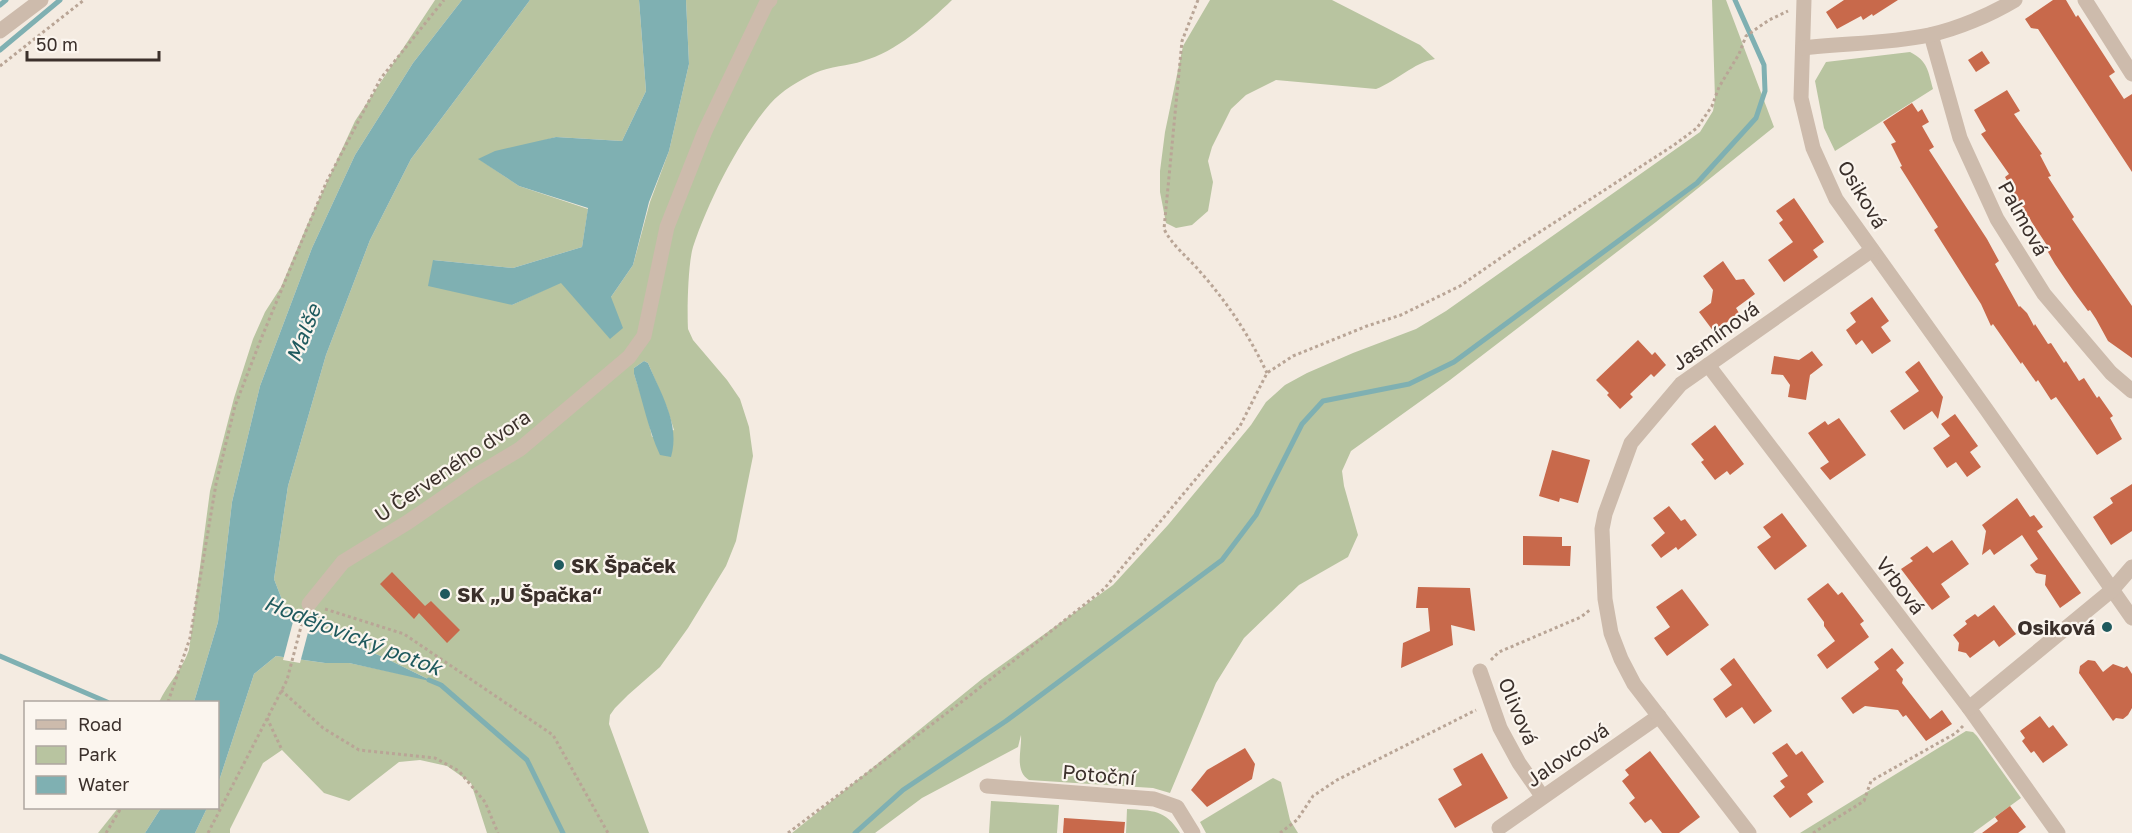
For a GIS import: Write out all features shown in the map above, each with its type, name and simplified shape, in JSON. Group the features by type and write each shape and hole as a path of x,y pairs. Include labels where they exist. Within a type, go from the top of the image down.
{"street":[{"path":"0,32 41,0"},
{"name":"U Červeného dvora","path":"306,611 343,562 520,449 629,357 644,336 667,227 705,132 766,4 770,0"},
{"name":"Osiková","path":"1804,0 1801,98 1813,148 1836,198 2132,618"},
{"path":"1803,48 1931,35 1964,24 2015,0"},
{"path":"2085,0 2132,74"},
{"name":"Palmová","path":"1931,35 1960,138 1997,219 2044,294 2111,373 2132,391"},
{"name":"Jasmínová","path":"1749,833 1634,684 1621,659 1611,633 1605,599 1602,529 1605,514 1631,443 1681,384 1872,250"},
{"name":"Vrbová","path":"1708,365 1969,708 2058,833"},
{"path":"1969,708 2112,590 2132,567"},
{"name":"Olivová","path":"1480,671 1500,728 1519,763 1542,796"},
{"name":"Jalovcová","path":"1499,828 1659,716"},
{"name":"Potoční","path":"987,786 1154,800 1176,807 1193,833"}],"path":[{"path":"0,66 84,0"},
{"path":"168,701 190,638 216,484 235,406 261,339 326,183 381,78 444,0"},
{"path":"1198,0 1182,41 1164,229 1170,241 1192,261 1232,312 1253,343 1266,373"},
{"path":"788,833 968,697 1104,590 1239,426 1266,373 1293,356 1401,315 1460,286 1674,145 1697,128 1712,106 1719,87 1739,54 1746,36 1780,13"},
{"path":"1480,671 1498,652 1581,617 1605,599"},
{"path":"208,833 287,680 306,611 404,634 553,735 608,833"},
{"path":"281,690 323,728 359,750 435,759 459,771 485,802 498,833"},
{"path":"1280,833 1297,820 1313,796 1337,780 1491,702"},
{"path":"1812,833 1863,801 1871,781 1956,733 1966,723 1969,708"},
{"path":"267,718 282,750"},
{"path":"106,833 120,809"}],"green space":[{"path":"435,0 462,0 413,63 355,155 312,248 260,386 232,502 218,622 194,701 160,701 183,664 189,650 210,491 234,398 253,339 265,312 281,287 355,121"},
{"path":"530,0 639,0 646,91 622,141 556,137 479,159 519,186 588,209 582,247 513,268 433,260 512,305 561,282 611,297 633,265 650,202 669,151 689,64 686,0 952,0 922,27 887,51 863,61 815,73 791,86 774,99 736,153 699,229 690,264 688,329 693,340 740,399 749,427 753,456 736,541 726,566 688,628 660,667 628,695 610,715 609,724 649,833 487,833 471,783 447,766 420,760 399,762 349,801 324,793 282,750 263,763 230,833 195,833 207,809 219,809 219,781 254,674 276,656 325,663 349,663 430,680 383,657 289,618 274,579 288,486 326,355 370,240 411,159","holes":["644,361 648,363 674,430 652,437 634,374 634,368"]},
{"path":"1210,0 1332,0 1420,45 1435,59 1419,64 1376,89 1276,80 1246,95 1231,109 1212,147 1208,161 1213,182 1208,211 1192,225 1176,228 1166,223 1160,192 1165,132 1183,46"},
{"path":"1712,0 1726,0 1774,127 1656,222 1450,380 1351,451 1342,471 1358,535 1348,557 1299,585 1244,638 1216,683 1170,793 1153,788 1029,780 1024,776 1020,766 1021,735 1018,747 922,798 875,833 792,833 982,679 1113,585 1168,525 1251,425 1266,402 1285,385 1353,353 1416,329 1446,311 1700,132 1713,111 1715,99"},
{"path":"1910,52 1924,63 1933,89 1835,151 1824,128 1815,81 1826,62"},
{"path":"1966,731 1973,732 1977,736 2021,798 1973,833 1800,833"},
{"path":"1273,778 1281,782 1290,820 1298,833 1206,833 1200,822"},
{"path":"991,801 1059,805 1057,833 989,833"},
{"path":"117,809 160,809 145,833 98,833"},
{"path":"1127,809 1151,811 1163,815 1180,833 1126,833"}],"water":[{"name":"Malše","path":"462,0 530,0 411,159 370,240 326,355 288,486 274,579 289,618 383,657 434,682 349,663 325,663 276,656 254,674 219,781 219,701 194,701 218,622 232,502 260,386 312,248 355,155 413,63"},
{"path":"639,0 686,0 689,64 669,151 649,202 633,265 611,297 623,328 610,339 561,283 512,305 428,286 433,260 513,268 582,247 588,208 519,186 478,159 495,151 556,137 622,141 646,91"},
{"path":"644,361 648,363 668,409 673,433 671,457 660,455 634,374 634,368"},
{"path":"160,809 207,809 195,833 145,833"}],"pier":[{"path":"294,618 310,625 300,663 283,660"}],"building":[{"path":"1844,0 1898,0 1873,16 1872,14 1863,20 1861,16 1837,29 1826,12"},
{"path":"2053,0 2066,0 2115,72 2109,76 2124,99 2132,94 2132,172 2038,29 2031,28 2025,19"},
{"path":"1982,51 1990,63 1976,72 1968,60"},
{"path":"2007,90 2020,111 2014,114 2042,154 2040,155 2051,176 2048,177 2074,217 2072,219 2132,306 2132,358 2108,341 2090,310 2088,311 2055,264 2048,252 2050,250 2005,177 2009,174 1981,134 1986,131 1974,110"},
{"path":"1912,103 1918,112 1922,109 1929,122 1922,126 1934,147 1929,150 1987,239 1999,261 1995,264 2019,307 2027,313 2034,326 2035,324 2048,344 2051,343 2064,363 2066,361 2079,381 2084,378 2113,416 2110,418 2122,439 2097,455 2056,397 2051,400 2038,380 2036,382 2022,362 2021,364 1993,324 1991,326 1981,304 1934,230 1938,227 1900,167 1902,166 1891,144 1896,142 1883,122"},
{"path":"1794,198 1824,242 1813,250 1818,257 1784,282 1768,260 1793,242 1779,223 1783,220 1776,211"},
{"path":"1723,261 1736,280 1744,279 1755,294 1736,308 1739,313 1714,332 1699,312 1711,303 1713,290 1703,276"},
{"path":"1872,297 1889,321 1881,327 1891,341 1872,354 1862,340 1856,345 1846,330 1856,322 1850,313"},
{"path":"1638,340 1652,355 1655,352 1666,365 1654,377 1651,374 1630,394 1633,397 1620,409 1596,380"},
{"path":"1812,351 1823,365 1810,375 1806,400 1788,397 1790,385 1783,375 1771,374 1774,356 1799,360"},
{"path":"1919,361 1943,397 1938,419 1932,411 1904,430 1890,411 1919,391 1905,372"},
{"path":"1955,414 1978,446 1970,452 1981,467 1967,477 1956,462 1947,468 1933,448 1950,436 1941,424"},
{"path":"1839,418 1866,455 1830,480 1820,468 1829,462 1808,433 1825,421 1828,425"},
{"path":"1715,425 1744,464 1730,475 1727,471 1715,480 1701,462 1704,460 1691,444"},
{"path":"1552,450 1590,460 1578,503 1560,498 1559,502 1539,496"},
{"path":"2132,484 2132,531 2111,545 2093,517 2113,503 2110,498"},
{"path":"2017,498 2030,517 2034,515 2043,527 2037,531 2081,593 2060,608 2045,585 2046,575 2036,573 2030,565 2038,559 2022,535 1994,555 1990,549 1982,555 1986,531 1982,525"},
{"path":"1669,506 1681,521 1685,519 1697,535 1678,550 1676,547 1661,558 1651,545 1665,533 1653,518"},
{"path":"1782,513 1807,546 1775,570 1757,547 1771,537 1763,527"},
{"path":"1523,536 1562,537 1562,546 1571,546 1570,566 1523,565"},
{"path":"1952,540 1969,564 1941,584 1950,597 1932,610 1901,569 1913,561 1910,558 1927,546 1933,553"},
{"path":"392,572 425,606 431,601 460,630 447,643 419,613 414,619 380,584"},
{"path":"1828,583 1838,595 1842,592 1864,621 1860,624 1869,637 1827,669 1817,655 1835,641 1807,599"},
{"path":"1418,587 1470,588 1475,631 1451,625 1453,645 1401,668 1403,643 1430,631 1428,608 1416,608"},
{"path":"1682,589 1709,625 1667,656 1654,638 1670,627 1656,607"},
{"path":"1994,605 2016,634 1999,647 1994,640 1970,658 1966,653 1958,651 1959,643 1953,635 1967,624 1965,621 1975,614 1978,617"},
{"path":"1892,648 1904,663 1896,670 1903,679 1902,683 1930,719 1942,710 1952,724 1926,741 1906,715 1903,717 1898,710 1865,706 1853,714 1841,698 1879,669 1874,662"},
{"path":"1734,658 1772,711 1754,724 1742,707 1726,718 1713,699 1732,685 1720,669"},
{"path":"2088,660 2095,661 2103,672 2113,664 2124,668 2127,666 2132,674 2132,708 2123,719 2116,718 2113,721 2079,673 2080,666"},
{"path":"2040,716 2049,728 2053,725 2068,745 2043,763 2022,741 2025,738 2020,731"},
{"path":"1787,743 1796,755 1802,751 1824,782 1807,794 1813,802 1790,818 1773,796 1785,787 1780,781 1788,776 1772,753"},
{"path":"1245,748 1255,764 1252,779 1207,807 1191,790 1207,770"},
{"path":"1650,751 1700,817 1679,833 1662,833 1651,819 1645,823 1629,803 1635,798 1622,781 1629,775 1625,770"},
{"path":"1482,753 1508,798 1455,828 1438,799 1462,785 1453,769"},
{"path":"2010,806 2026,827 2018,833 1982,833 1998,821 1995,817"},
{"path":"1064,818 1125,822 1124,833 1063,833"}],"waterway":[{"path":"0,5 6,0"},
{"path":"0,50 60,0"},
{"path":"855,833 903,790 1006,721 1222,560 1256,515 1302,424 1323,401 1409,384 1454,362 1697,183 1756,118 1765,91 1764,65 1735,0"},
{"path":"0,656 105,701"},
{"name":"Hodějovický potok","path":"429,680 441,685 527,760 563,833"}],"place":[{"name":"SK Špaček","path":"559,565"},
{"name":"SK „U Špačka“","path":"445,594"},
{"name":"Osiková","path":"2107,627"}]}
